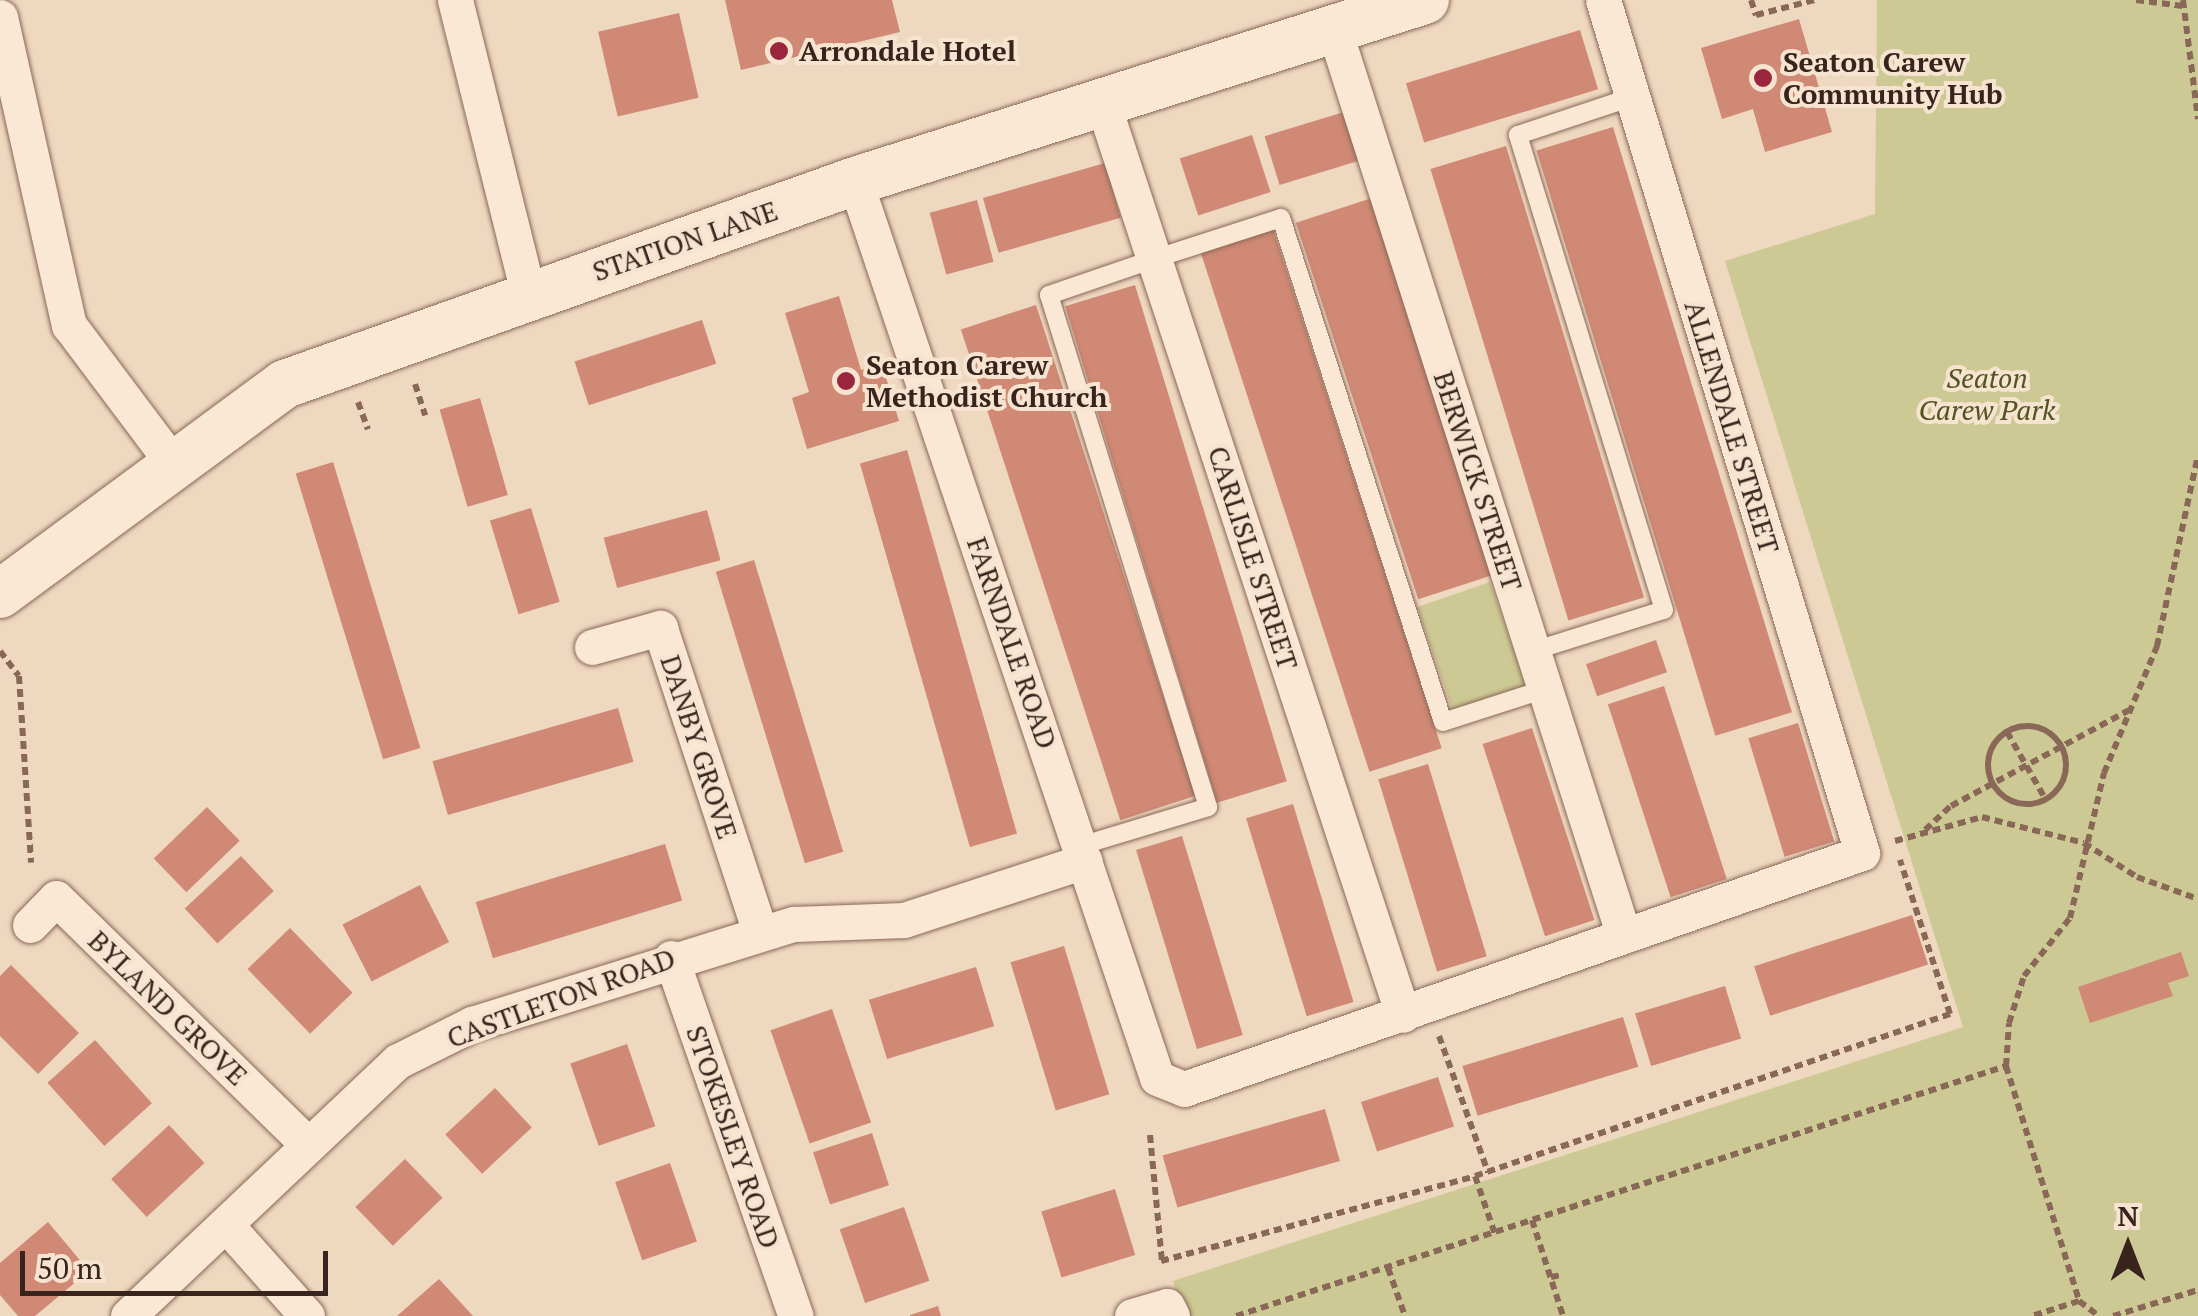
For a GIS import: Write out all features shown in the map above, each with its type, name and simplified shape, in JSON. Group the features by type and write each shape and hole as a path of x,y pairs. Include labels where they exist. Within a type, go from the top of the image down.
{"main road":[{"name":"STATION LANE","path":"0,594 172,462 285,384 855,180 1425,0"}],"street":[{"path":"455,0 529,296"},
{"name":"ALLENDALE STREET","path":"1603,0 1877,847"},
{"path":"0,17 70,325 172,462"},
{"name":"BERWICK STREET","path":"1333,26 1624,936"},
{"name":"CARLISLE STREET","path":"1102,101 1404,1016"},
{"name":"FARNDALE ROAD","path":"855,180 1157,1078 1184,1089 1404,1016"},
{"name":"DANBY GROVE","path":"592,647 660,628 760,933"},
{"path":"1404,1016 1877,847"},
{"name":"CASTLETON ROAD","path":"128,1316 228,1226 307,1144 398,1061 472,1024 671,958 794,924 904,920 1083,853"},
{"name":"BYLAND GROVE","path":"30,925 56,898 307,1144"},
{"name":"STOKESLEY ROAD","path":"671,958 796,1316"},
{"path":"228,1226 307,1316"},
{"path":"1132,1316 1167,1306 1172,1316"}],"lane":[{"path":"1533,652 1664,610 1518,135 1632,97"},
{"path":"1083,853 1208,807 1049,295 1280,218 1443,722 1545,689"}],"path":[{"path":"1750,0 1756,15 1815,0"},
{"path":"2136,0 2183,3 2198,118"},
{"path":"411,373 425,415"},
{"path":"358,401 368,429"},
{"path":"2099,1316 2079,1301 2006,1066 2008,1023 2024,976 2070,918 2084,843 2176,577 2198,456"},
{"path":"0,651 19,676 31,863"},
{"path":"1924,830 1992,784 2130,709"},
{"path":"2040,729 2061,746 2062,782 2046,800 2010,801 1992,784 1988,758 2008,732 2040,729"},
{"path":"2008,732 2046,800"},
{"path":"1162,1261 1488,1172 1950,1014 1877,847 1924,830 1982,817 2084,843 2137,877 2198,899"},
{"path":"1436,1028 1488,1172"},
{"path":"1236,1316 2006,1066"},
{"path":"1150,1135 1165,1274"},
{"path":"1475,1176 1495,1234"},
{"path":"1532,1220 1564,1316"},
{"path":"1388,1268 1404,1316"},
{"path":"1551,1277 1561,1274"},
{"path":"2113,1316 2198,1290"},
{"path":"2032,1316 2079,1301"}],"green space":[{"name":"Seaton Carew Park","path":"1877,0 2198,0 2198,1316 1182,1316 1173,1281 1963,1027 1725,261 1875,214"},
{"path":"1490,582 1526,686 1453,711 1417,607"}],"building":[{"name":"Arrondale Hotel","path":"725,0 892,0 900,32 741,70"},
{"path":"679,13 699,98 618,116 598,32"},
{"name":"Seaton Carew Community Hub","path":"1799,19 1832,132 1765,152 1753,109 1722,119 1701,48"},
{"path":"1580,30 1598,89 1424,143 1406,83"},
{"path":"1344,112 1359,161 1280,185 1265,136"},
{"path":"1613,127 1792,712 1715,736 1536,150"},
{"path":"1252,135 1271,192 1198,216 1180,158"},
{"path":"1506,146 1644,597 1568,620 1430,169"},
{"path":"1105,163 1121,218 999,253 983,198"},
{"path":"1372,198 1494,575 1418,599 1296,223"},
{"path":"977,200 994,262 946,275 930,213"},
{"path":"1273,229 1442,748 1369,772 1201,252"},
{"path":"1135,285 1287,781 1217,803 1065,306"},
{"name":"Seaton Carew Methodist Church","path":"839,296 861,370 882,364 899,421 807,449 792,398 809,392 785,313"},
{"path":"1036,305 1195,796 1120,820 961,329"},
{"path":"702,320 716,364 589,405 575,361"},
{"path":"480,398 508,495 467,507 440,410"},
{"path":"907,450 1017,834 970,847 860,464"},
{"path":"333,462 420,748 383,759 296,473"},
{"path":"531,508 560,602 519,614 490,521"},
{"path":"707,510 720,560 617,588 604,538"},
{"path":"754,560 843,852 805,863 716,572"},
{"path":"1656,640 1667,672 1597,696 1586,664"},
{"path":"1664,686 1727,879 1671,897 1608,704"},
{"path":"618,708 633,762 448,815 432,761"},
{"path":"1798,723 1834,842 1785,857 1748,738"},
{"path":"1532,728 1594,920 1545,936 1483,744"},
{"path":"1428,764 1487,956 1437,971 1378,779"},
{"path":"1293,804 1354,1002 1307,1016 1246,818"},
{"path":"207,807 240,841 186,892 154,858"},
{"path":"1182,836 1243,1035 1197,1049 1136,850"},
{"path":"665,844 682,900 493,958 476,902"},
{"path":"241,856 274,891 217,944 185,909"},
{"path":"420,885 449,942 372,982 342,924"},
{"path":"1912,915 1928,964 1770,1016 1754,966"},
{"path":"290,928 353,993 310,1034 248,969"},
{"path":"1064,946 1109,1094 1056,1111 1010,962"},
{"path":"2181,952 2189,976 2168,983 2173,996 2090,1023 2078,987"},
{"path":"11,965 79,1033 38,1074 0,1036 0,976"},
{"path":"976,967 994,1026 887,1059 869,1000"},
{"path":"1725,986 1741,1039 1651,1066 1635,1013"},
{"path":"832,1009 871,1122 810,1144 771,1030"},
{"path":"1623,1017 1638,1067 1478,1116 1462,1066"},
{"path":"95,1040 152,1103 104,1146 47,1083"},
{"path":"627,1044 655,1126 599,1146 570,1064"},
{"path":"1438,1077 1454,1126 1377,1151 1361,1102"},
{"path":"495,1088 532,1127 482,1174 445,1134"},
{"path":"1325,1109 1340,1161 1177,1207 1163,1156"},
{"path":"169,1125 204,1163 147,1217 111,1179"},
{"path":"872,1133 889,1185 830,1204 813,1152"},
{"path":"405,1159 443,1198 393,1246 355,1207"},
{"path":"670,1163 697,1241 642,1260 615,1182"},
{"path":"1115,1189 1135,1255 1062,1277 1041,1212"},
{"path":"904,1207 929,1281 865,1303 840,1229"},
{"path":"48,1222 89,1271 35,1316 18,1316 0,1295 0,1263"},
{"path":"439,1279 473,1316 397,1316"},
{"path":"938,1306 941,1316 910,1316 910,1315"}],"place":[{"name":"Arrondale Hotel","path":"779,51"},
{"name":"Seaton Carew Community Hub","path":"1763,78"},
{"name":"Seaton Carew Methodist Church","path":"846,381"}]}
